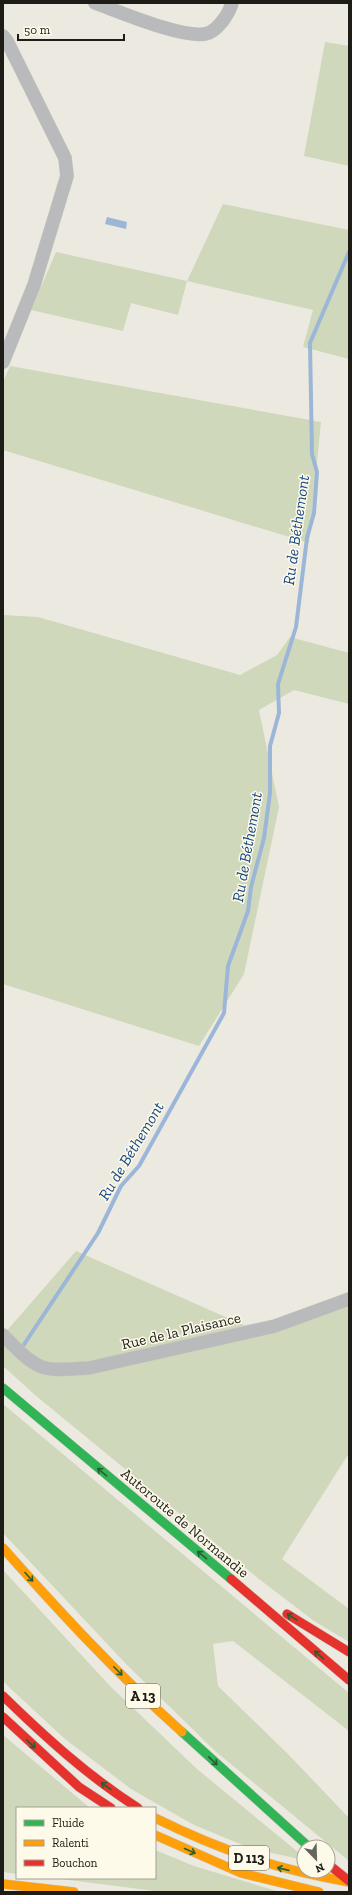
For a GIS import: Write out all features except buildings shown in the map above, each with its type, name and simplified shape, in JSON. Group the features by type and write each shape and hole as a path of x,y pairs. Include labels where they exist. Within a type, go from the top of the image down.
{"main road":[{"name":"Autoroute de Normandie","path":"3,1388 349,1680"},
{"name":"A 13","path":"3,1548 53,1604 150,1704 300,1839"},
{"path":"232,1580 349,1652"},
{"path":"3,1696 82,1768 137,1807"},
{"path":"3,1717 80,1787 110,1807"},
{"name":"D 113","path":"156,1819 192,1837 229,1852 279,1868 349,1882"},
{"name":"D 113","path":"156,1835 241,1873 319,1892"},
{"path":"336,1871 349,1882"},
{"path":"3,1884 74,1892"}],"street":[{"path":"95,3 163,27 194,34 206,34 220,24 231,9 232,3"},
{"path":"3,36 7,41 65,158 67,176 34,285 3,362"},
{"name":"Rue de la Plaisance","path":"3,1335 19,1351 42,1367 62,1369 89,1368 275,1326 349,1299"}],"green space":[{"path":"325,42 349,46 349,166 304,156"},
{"path":"223,204 349,230 349,359 303,347 313,310 187,281"},
{"path":"56,252 187,281 178,315 131,303 123,331 31,310"},
{"path":"10,366 321,422 309,543 3,450 3,382"},
{"path":"3,615 38,617 240,675 277,655 290,637 349,653 349,704 294,690 259,710 279,807 244,974 199,1046 3,984"},
{"path":"76,1251 255,1330 349,1292 349,1453 282,1559 349,1609 349,1642 314,1621 259,1579 35,1395 3,1366 3,1333 4,1334"},
{"path":"3,1404 349,1693 349,1731 233,1641 213,1644 218,1686 289,1755 349,1818 349,1861 336,1850 336,1839 322,1839 215,1751 126,1664 3,1533"},
{"path":"3,1570 110,1686 197,1769 296,1850 296,1858 250,1848 194,1825 131,1789 65,1739 3,1681"},
{"path":"3,1735 89,1807 16,1807 16,1874 3,1872"},
{"path":"156,1850 194,1866 280,1892 163,1892 61,1879 156,1879"}],"water":[{"path":"107,217 127,222 126,229 105,224"}],"waterway":[{"name":"Ru de Béthemont","path":"21,1349 98,1233 121,1186 139,1166 224,1013 228,966 248,911 251,887 264,838 270,793 270,746 279,713 278,684 296,627 307,538 314,513 317,472 312,454 310,343 349,252"}],"traffic: fast":[{"path":"3,1388 231,1579"},
{"path":"182,1732 300,1839"}],"traffic: slow":[{"path":"3,1548 90,1643 182,1732"},
{"path":"156,1818 203,1840 250,1858 297,1871 349,1882"},
{"path":"156,1835 241,1873 319,1892"},
{"path":"3,1884 74,1892"}],"traffic: jam":[{"path":"231,1579 349,1680"},
{"path":"287,1614 349,1652"},
{"path":"3,1696 84,1769 136,1807"},
{"path":"3,1717 79,1787 109,1807"},
{"path":"336,1870 349,1881"}]}
